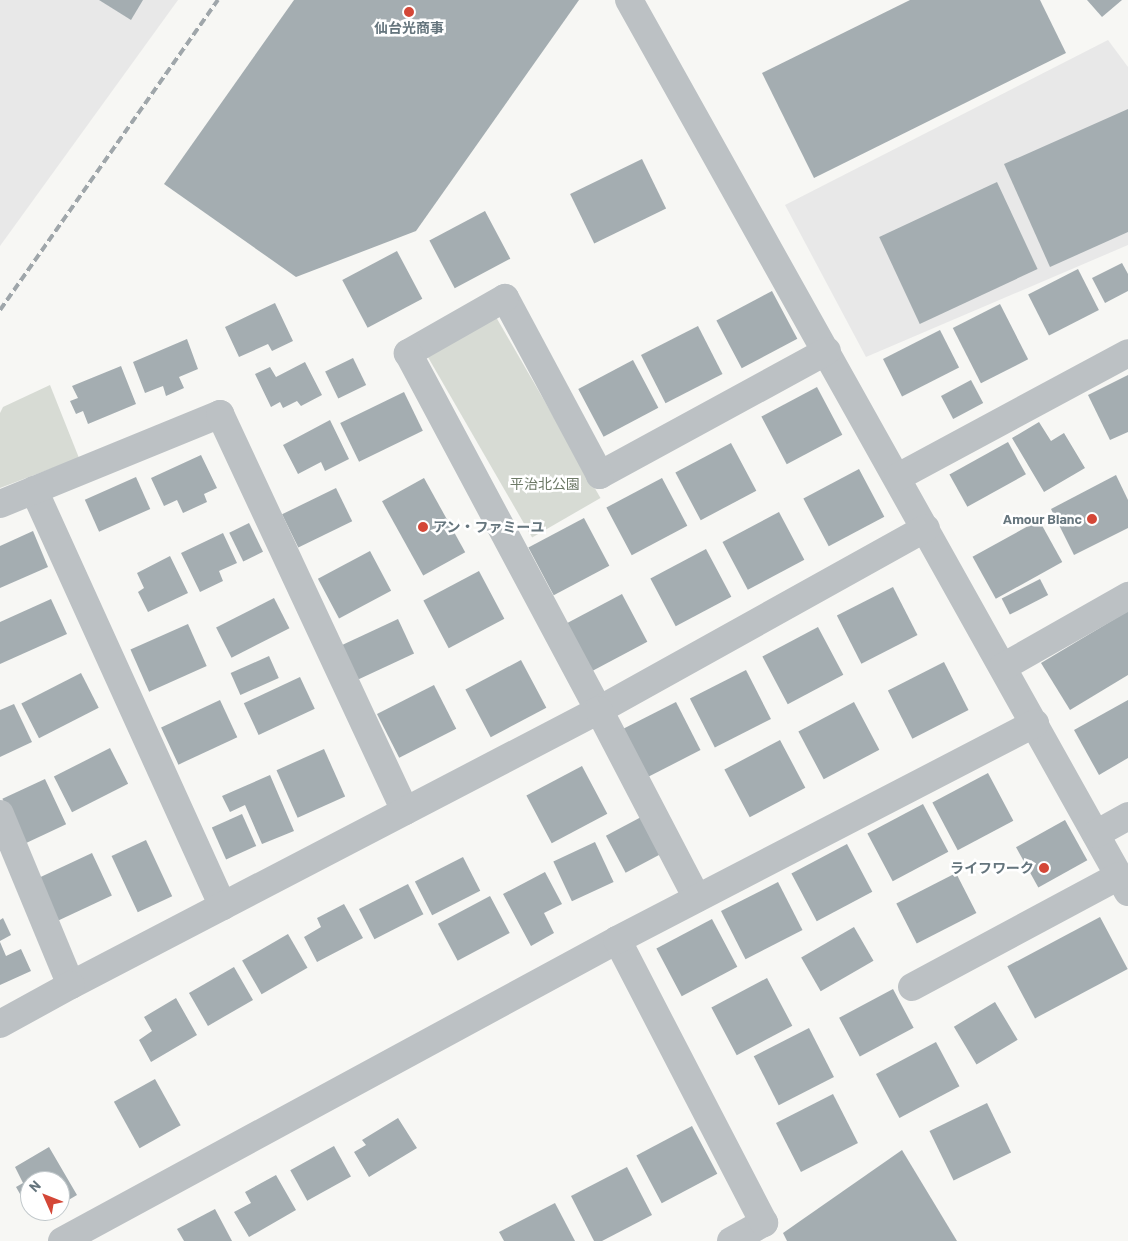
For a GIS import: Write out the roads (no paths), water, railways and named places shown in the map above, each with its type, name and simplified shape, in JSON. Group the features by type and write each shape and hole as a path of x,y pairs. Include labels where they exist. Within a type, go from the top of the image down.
{"street":[{"path":"629,0 898,477 1124,884 912,987"},
{"path":"697,898 408,353 505,298 600,475 827,351"},
{"path":"898,477 1128,353"},
{"path":"0,504 220,414 406,811"},
{"path":"34,490 223,906"},
{"path":"0,1024 71,985 599,710 926,528"},
{"path":"1004,667 1128,596"},
{"path":"62,1241 617,940 1035,723"},
{"path":"0,814 71,985"},
{"path":"1096,834 1128,816"},
{"path":"617,940 764,1222 731,1241"}],"railway":[{"path":"0,310 218,0"}],"place":[{"name":"仙台光商事","path":"409,12"},
{"name":"Amour Blanc","path":"1092,519"},
{"name":"アン・ファミーユ","path":"423,527"},
{"name":"ライフワーク","path":"1044,868"}],"park label":[{"name":"平治北公園","path":"545,484"}]}
